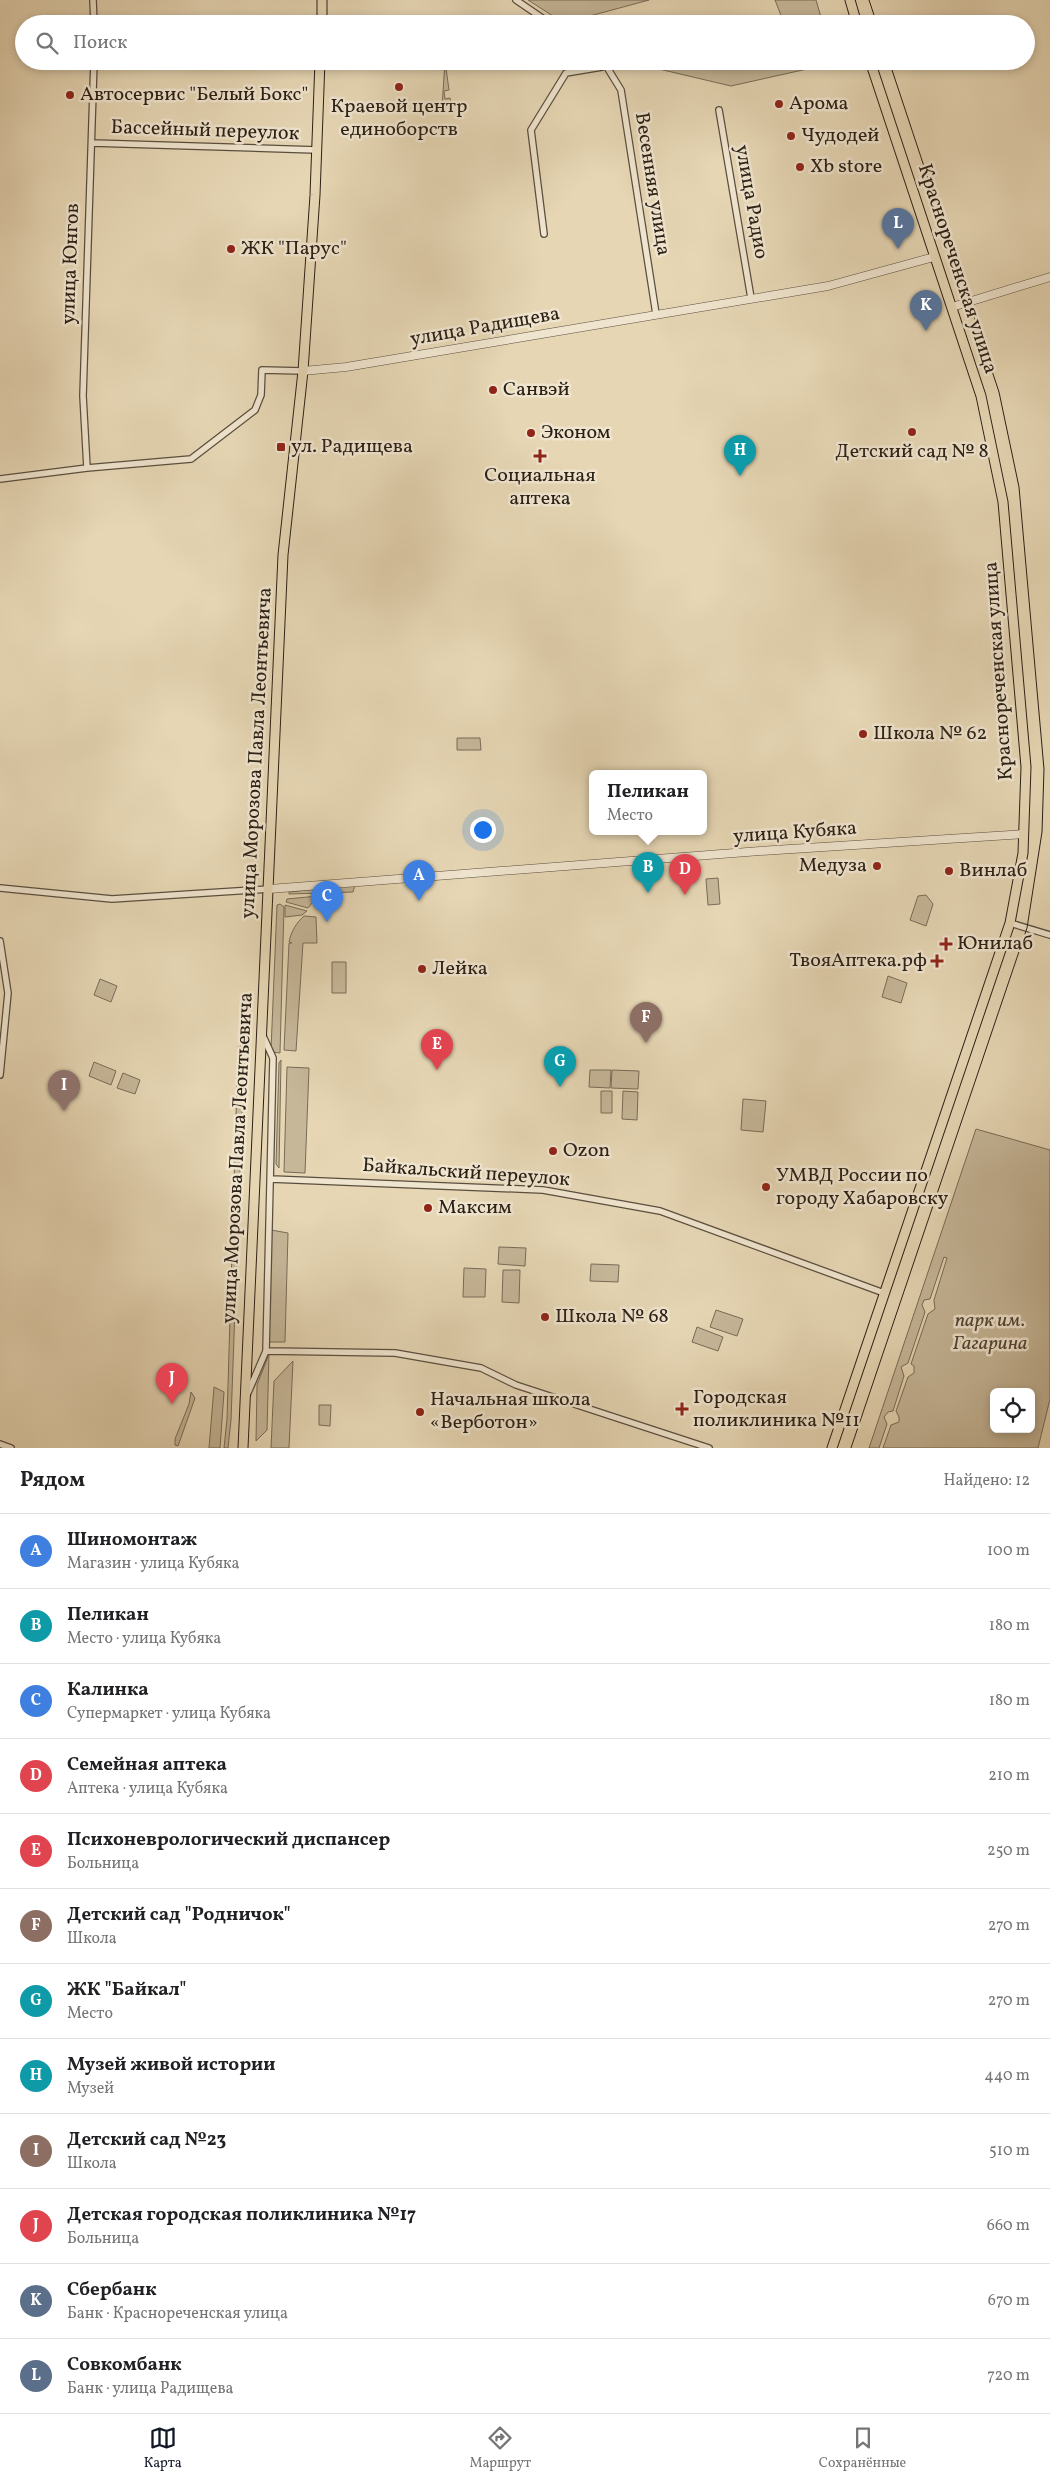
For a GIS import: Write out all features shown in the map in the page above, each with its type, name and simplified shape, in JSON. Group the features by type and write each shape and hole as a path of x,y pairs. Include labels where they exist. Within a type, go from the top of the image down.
{"main road":[{"path":"322,0 322,15"},
{"path":"850,0 855,15"},
{"name":"улица Морозова Павла Леонтьевича","path":"243,1448 283,555 303,371 317,150 320,70"},
{"name":"Краснореченская улица","path":"832,1448 1010,923 1017,889 1024,834 1024,740 1003,502 981,396 873,70"}],"street":[{"path":"93,0 94,15"},
{"path":"516,0 538,15"},
{"name":"улица Юнгов","path":"87,468 83,396 94,70"},
{"path":"544,234 531,130 566,73 585,70"},
{"name":"Весенняя улица","path":"609,70 621,90 656,314"},
{"name":"улица Радио","path":"719,110 751,298"},
{"name":"Бассейный переулок","path":"92,143 317,150"},
{"name":"улица Радищева","path":"87,468 191,459 255,410 260,401 262,370 303,371 346,367 828,286 934,257"},
{"path":"952,307 1050,277"},
{"path":"0,479 87,468"},
{"name":"улица Кубяка","path":"269,889 760,851 1024,834"},
{"path":"0,888 112,899 269,889"},
{"path":"1010,923 1050,935"},
{"path":"0,940 8,993 0,1075"},
{"path":"246,1399 266,1351 273,1058 261,1032"},
{"name":"Байкальский переулок","path":"270,1179 543,1190 660,1211 884,1294"},
{"path":"266,1351 395,1353 481,1368 516,1385 709,1448"},
{"path":"0,1444 11,1448"}],"green space":[{"path":"528,0 649,0 594,15 551,15"},
{"path":"775,0 816,0 820,15 781,15"},
{"path":"444,70 446,70 449,90 444,91 445,99 450,98 452,106 442,107"},
{"path":"663,70 803,70 731,86"},
{"path":"457,738 480,738 481,750 457,750"},
{"path":"718,878 720,904 708,905 706,879"},
{"path":"355,885 353,892 289,894 289,892"},
{"path":"926,895 933,904 926,926 910,920 918,896"},
{"path":"318,896 308,908 286,902 287,899"},
{"path":"280,904 284,907 280,1053 272,1052 271,1050 277,905"},
{"path":"285,905 307,911 302,915 285,917"},
{"path":"304,916 316,917 317,943 303,943 296,1051 284,1050 289,943 292,943 289,942 294,928"},
{"path":"332,962 346,962 346,993 332,993"},
{"path":"888,976 907,983 901,1003 882,997"},
{"path":"100,979 117,986 111,1002 94,995"},
{"path":"241,1046 244,1061 231,1420 228,1448 224,1448 227,1419 238,1047"},
{"path":"281,1060 279,1168 276,1164 279,1063"},
{"path":"94,1062 116,1071 111,1085 89,1076"},
{"path":"287,1067 309,1068 305,1173 284,1172"},
{"path":"590,1070 611,1070 610,1088 589,1087"},
{"path":"612,1070 639,1071 638,1089 611,1088"},
{"path":"123,1073 140,1080 135,1094 117,1088"},
{"path":"601,1091 612,1091 612,1113 601,1113"},
{"path":"623,1091 638,1092 637,1120 622,1119"},
{"path":"743,1099 766,1101 763,1132 741,1130"},
{"name":"парк им. Гагарина","path":"976,1129 1050,1150 1050,1399 1038,1448 883,1448 891,1425 899,1422 896,1411 908,1377 914,1373 914,1366 911,1364 928,1314 935,1309 934,1300 947,1258 944,1257 930,1299 924,1300 922,1305 925,1312 908,1363 901,1367 904,1376 893,1411 888,1412 884,1417 887,1424 879,1448 869,1448"},
{"path":"271,1230 288,1233 285,1342 269,1342"},
{"path":"499,1247 526,1248 525,1266 498,1264"},
{"path":"591,1264 619,1265 618,1282 590,1281"},
{"path":"464,1268 486,1269 485,1297 463,1297"},
{"path":"503,1270 520,1270 519,1303 502,1302"},
{"path":"716,1310 743,1319 737,1336 710,1327"},
{"path":"697,1327 723,1337 718,1351 692,1342"},
{"path":"269,1354 267,1430 256,1441 257,1385"},
{"path":"293,1361 289,1448 271,1448 274,1381"},
{"path":"214,1387 224,1392 220,1448 209,1448"},
{"path":"191,1392 195,1398 178,1446 175,1445 175,1439 189,1404"},
{"path":"319,1405 331,1405 330,1426 319,1425"}],"tram line":[{"path":"869,0 874,15"},
{"path":"851,1448 1027,928 1042,832 1044,769 1019,487 999,392 892,70"}],"place":[{"name":"Краевой центр единоборств","path":"399,87"},
{"name":"Автосервис \"Белый Бокс\"","path":"70,95"},
{"name":"Арома","path":"779,104"},
{"name":"Чудодей","path":"791,136"},
{"name":"Xb store","path":"800,167"},
{"name":"ЖК \"Парус\"","path":"231,249"},
{"name":"Совкомбанк","path":"898,249"},
{"name":"Сбербанк","path":"926,331"},
{"name":"Санвэй","path":"493,390"},
{"name":"Детский сад № 8","path":"912,432"},
{"name":"Эконом","path":"531,433"},
{"name":"ул. Радищева","path":"281,447"},
{"name":"Социальная аптека","path":"540,456"},
{"name":"Музей живой истории","path":"740,476"},
{"name":"Школа № 62","path":"863,734"},
{"name":"Медуза","path":"877,866"},
{"name":"Винлаб","path":"949,871"},
{"name":"Пеликан","path":"648,893"},
{"name":"Семейная аптека","path":"685,895"},
{"name":"Шиномонтаж","path":"419,901"},
{"name":"Калинка","path":"327,922"},
{"name":"Юнилаб","path":"946,944"},
{"name":"ТвояАптека.рф","path":"937,961"},
{"name":"Лейка","path":"422,969"},
{"name":"Детский сад \"Родничок\"","path":"646,1043"},
{"name":"Психоневрологический диспансер","path":"437,1070"},
{"name":"ЖК \"Байкал\"","path":"560,1087"},
{"name":"Детский сад №23","path":"64,1111"},
{"name":"Ozon","path":"553,1151"},
{"name":"УМВД России по городу Хабаровску","path":"766,1187"},
{"name":"Максим","path":"428,1208"},
{"name":"Школа № 68","path":"545,1317"},
{"name":"Детская городская поликлиника №17","path":"172,1404"},
{"name":"Городская поликлиника №11","path":"682,1409"},
{"name":"Начальная школа «Верботон»","path":"420,1412"}]}
